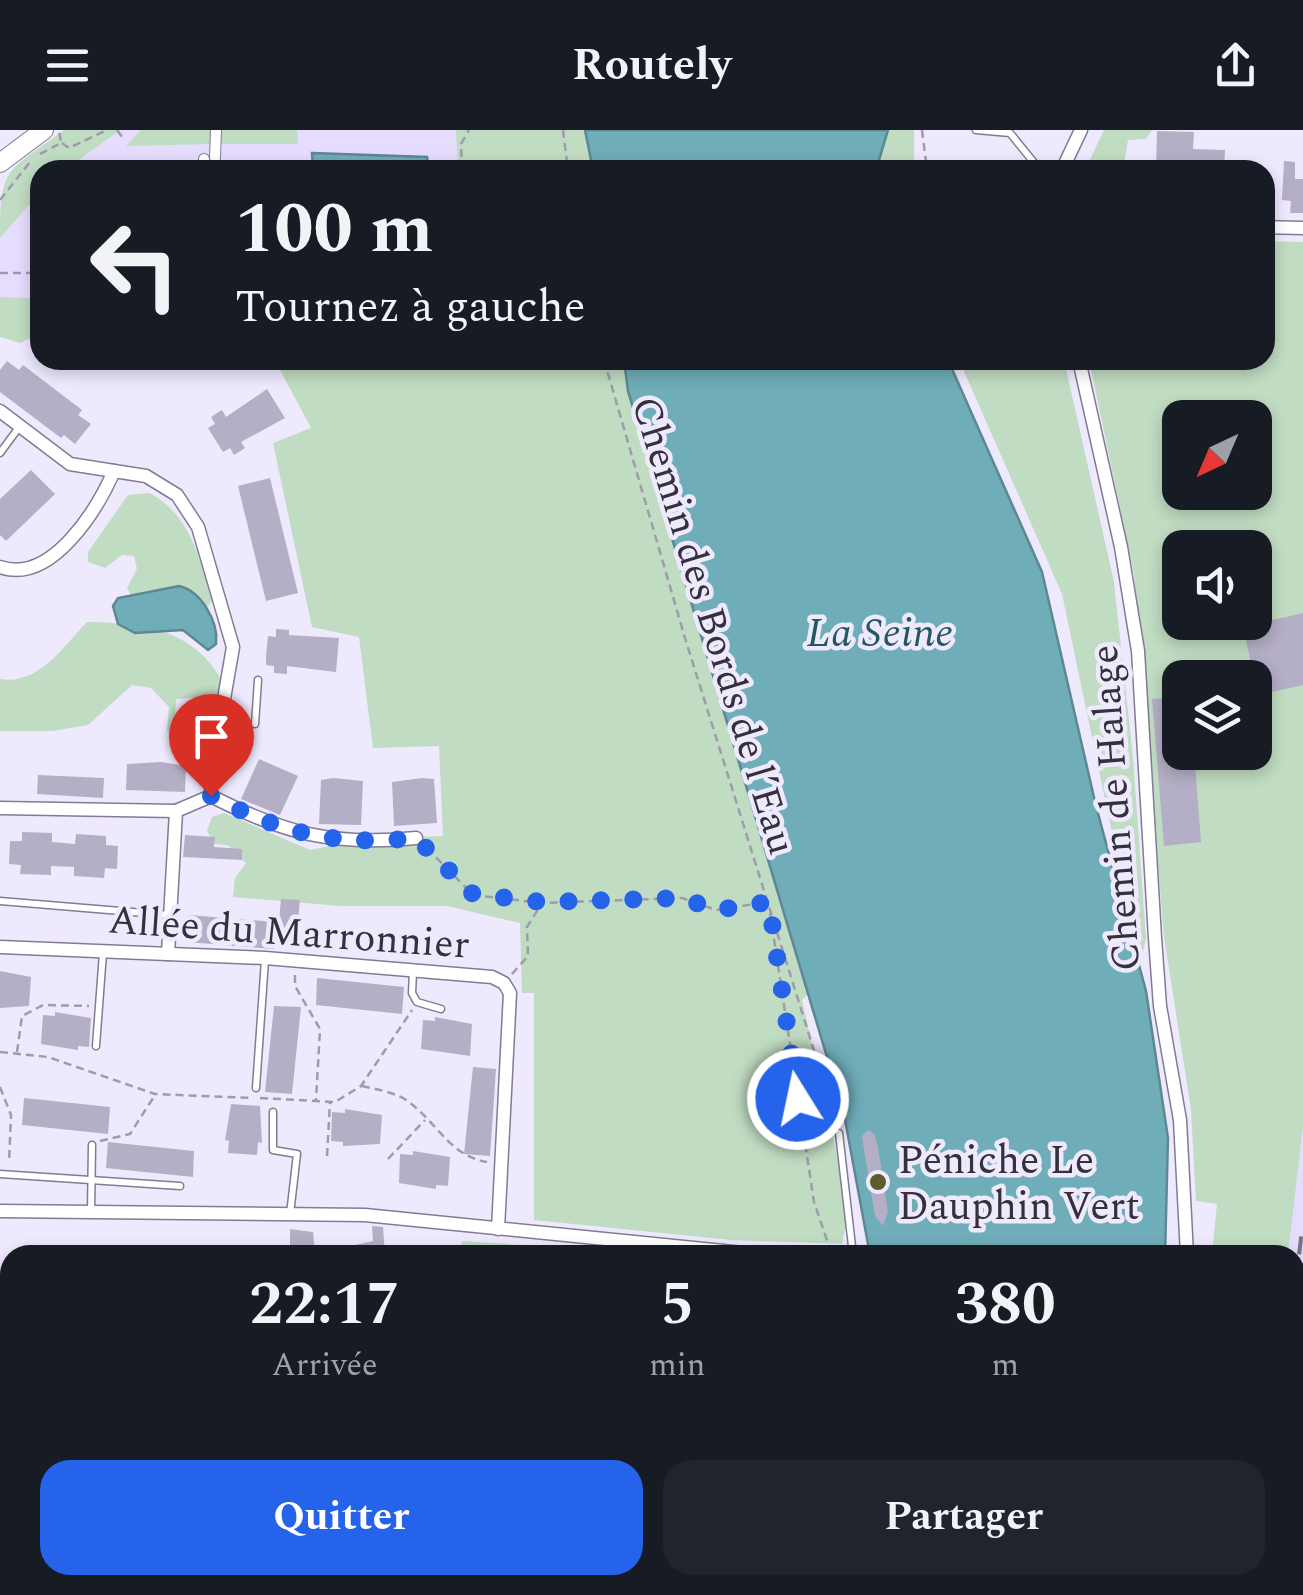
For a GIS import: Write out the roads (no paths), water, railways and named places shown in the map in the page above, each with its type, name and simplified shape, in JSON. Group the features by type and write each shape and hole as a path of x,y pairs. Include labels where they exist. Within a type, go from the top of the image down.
{"main road":[{"path":"0,163 44,130"}],"street":[{"path":"208,160 216,130"},
{"path":"1067,160 1081,130"},
{"path":"1275,227 1303,228"},
{"name":"Chemin de Halage","path":"1081,370 1122,547 1138,652 1154,938 1160,1006 1180,1120 1186,1245"},
{"path":"0,411 70,464 146,476 177,495 198,527 233,647 220,722"},
{"path":"0,567 15,572 43,564 100,505 114,471"},
{"path":"211,796 212,749"},
{"path":"0,808 176,811 211,796"},
{"path":"211,796 264,823 318,840 368,843 416,838"},
{"path":"168,954 176,811"},
{"name":"Allée du Marronnier","path":"0,947 265,958 492,977 504,982 510,992 498,1229"},
{"path":"0,1211 365,1216 662,1245"}],"lane":[{"path":"976,130 1010,132 1032,160"},
{"path":"0,454 20,426"},
{"path":"255,724 258,680"},
{"path":"0,902 170,915"},
{"path":"96,1046 103,952"},
{"path":"256,1088 265,958"},
{"path":"413,971 412,994 416,1002 442,1009"},
{"path":"274,1112 273,1150 296,1154 290,1215"},
{"path":"840,1134 853,1245"},
{"path":"90,1214 92,1145"},
{"path":"4,1174 180,1186"}],"water":[{"path":"585,130 888,130 879,160 591,160"},
{"path":"312,153 427,160 312,160"},
{"name":"La Seine","path":"625,370 952,370 1042,572 1096,806 1146,991 1168,1138 1165,1245 868,1245 844,1114 628,391"},
{"path":"179,586 194,594 211,617 216,644 208,650 183,630 135,633 118,624 113,606 118,598"}],"railway":[{"path":"1300,1245 1303,1221"}],"place":[{"name":"Péniche Le Dauphin Vert","path":"878,1182"}]}
